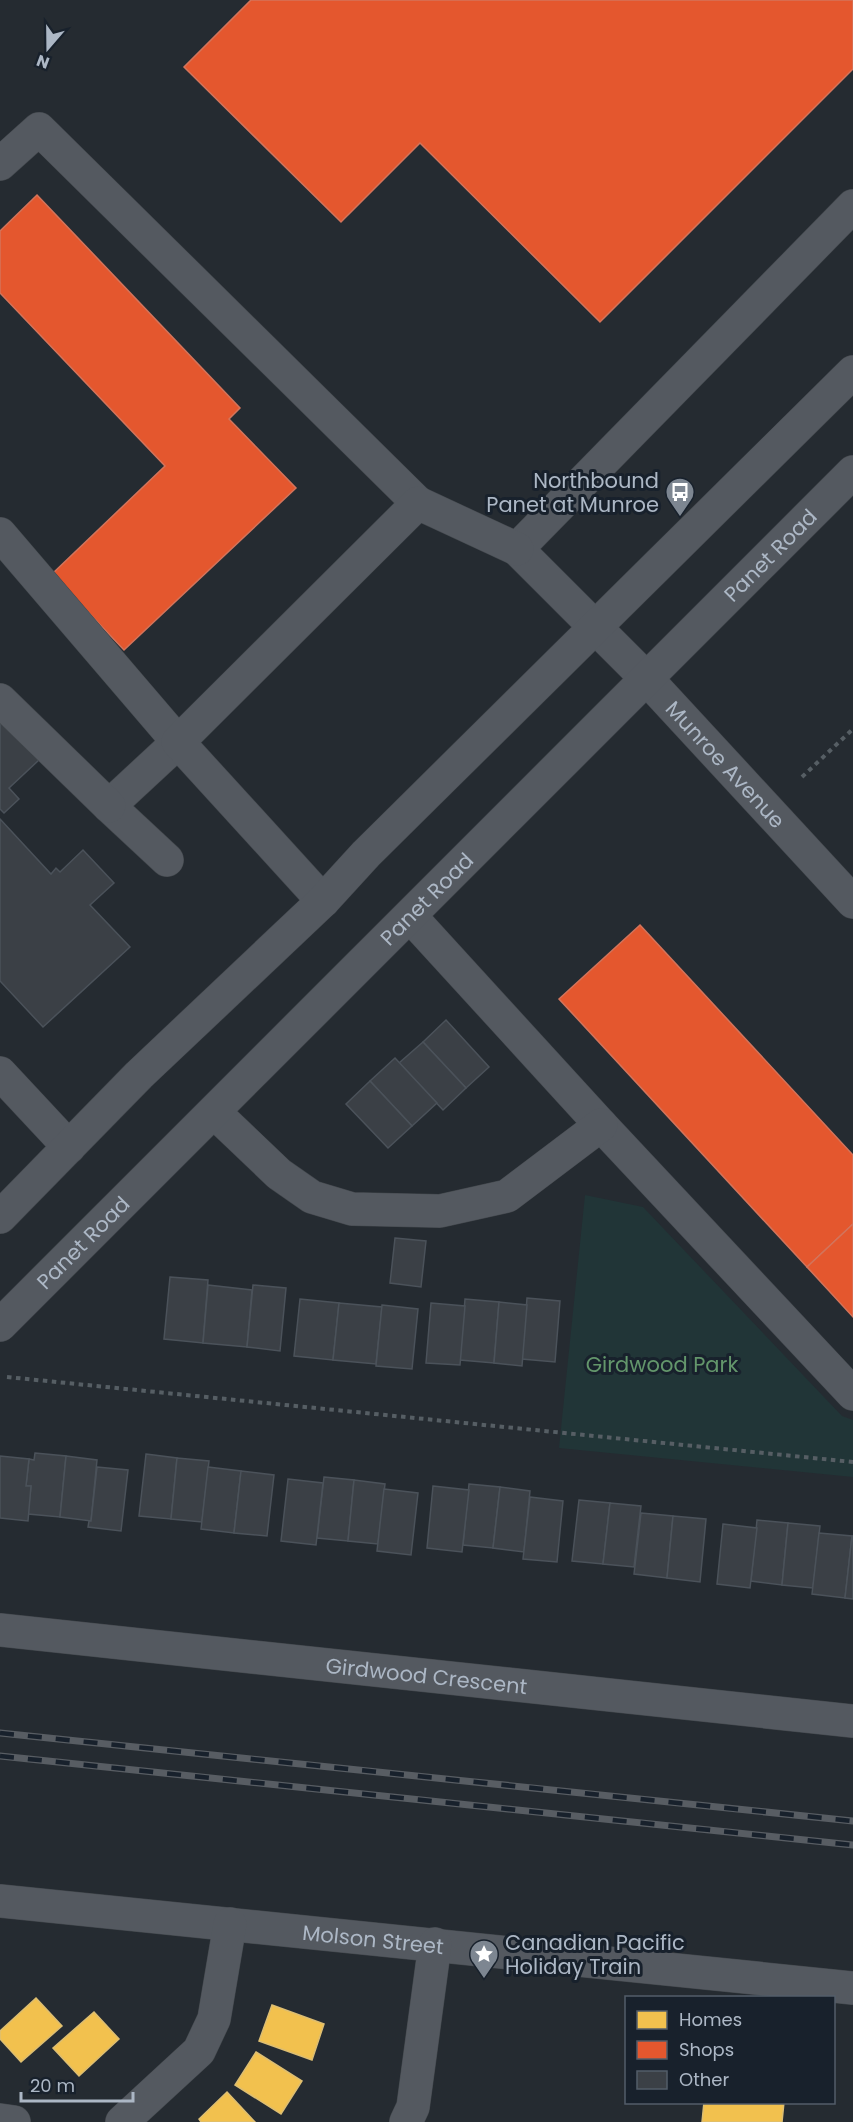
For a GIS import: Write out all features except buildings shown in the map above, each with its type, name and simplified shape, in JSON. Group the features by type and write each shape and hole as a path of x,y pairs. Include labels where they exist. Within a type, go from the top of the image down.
{"street":[{"name":"Munroe Avenue","path":"0,164 39,129 418,503 517,549 646,678 853,902"},
{"path":"517,549 853,206"},
{"path":"0,1217 139,1075 323,902 366,854 597,628 853,372"},
{"name":"Panet Road","path":"0,1325 853,472"},
{"path":"110,806 178,742 418,503"},
{"path":"0,534 178,742 323,902"},
{"path":"0,700 167,860"},
{"path":"410,916 601,1125 853,1394"},
{"path":"0,1073 69,1147"},
{"path":"214,1112 279,1174 295,1186 312,1197 352,1209 441,1211 507,1196 601,1125"},
{"name":"Girdwood Crescent","path":"0,1630 853,1721"},
{"name":"Molson Street","path":"0,1901 853,1988"},
{"path":"122,2122 199,2050 214,2019 230,1924"},
{"path":"406,2122 413,2107 435,1944"},
{"path":"0,2121 14,2122"}],"path":[{"path":"802,777 853,729"},
{"path":"7,1377 853,1462"}],"green space":[{"name":"Girdwood Park","path":"585,1195 643,1207 842,1416 853,1420 853,1477 559,1448"}],"railway":[{"path":"0,1733 853,1821"},
{"path":"0,1756 853,1845"}],"place":[{"name":"Northbound Panet at Munroe","path":"680,518"},
{"name":"Canadian Pacific Holiday Train","path":"484,1980"}]}
